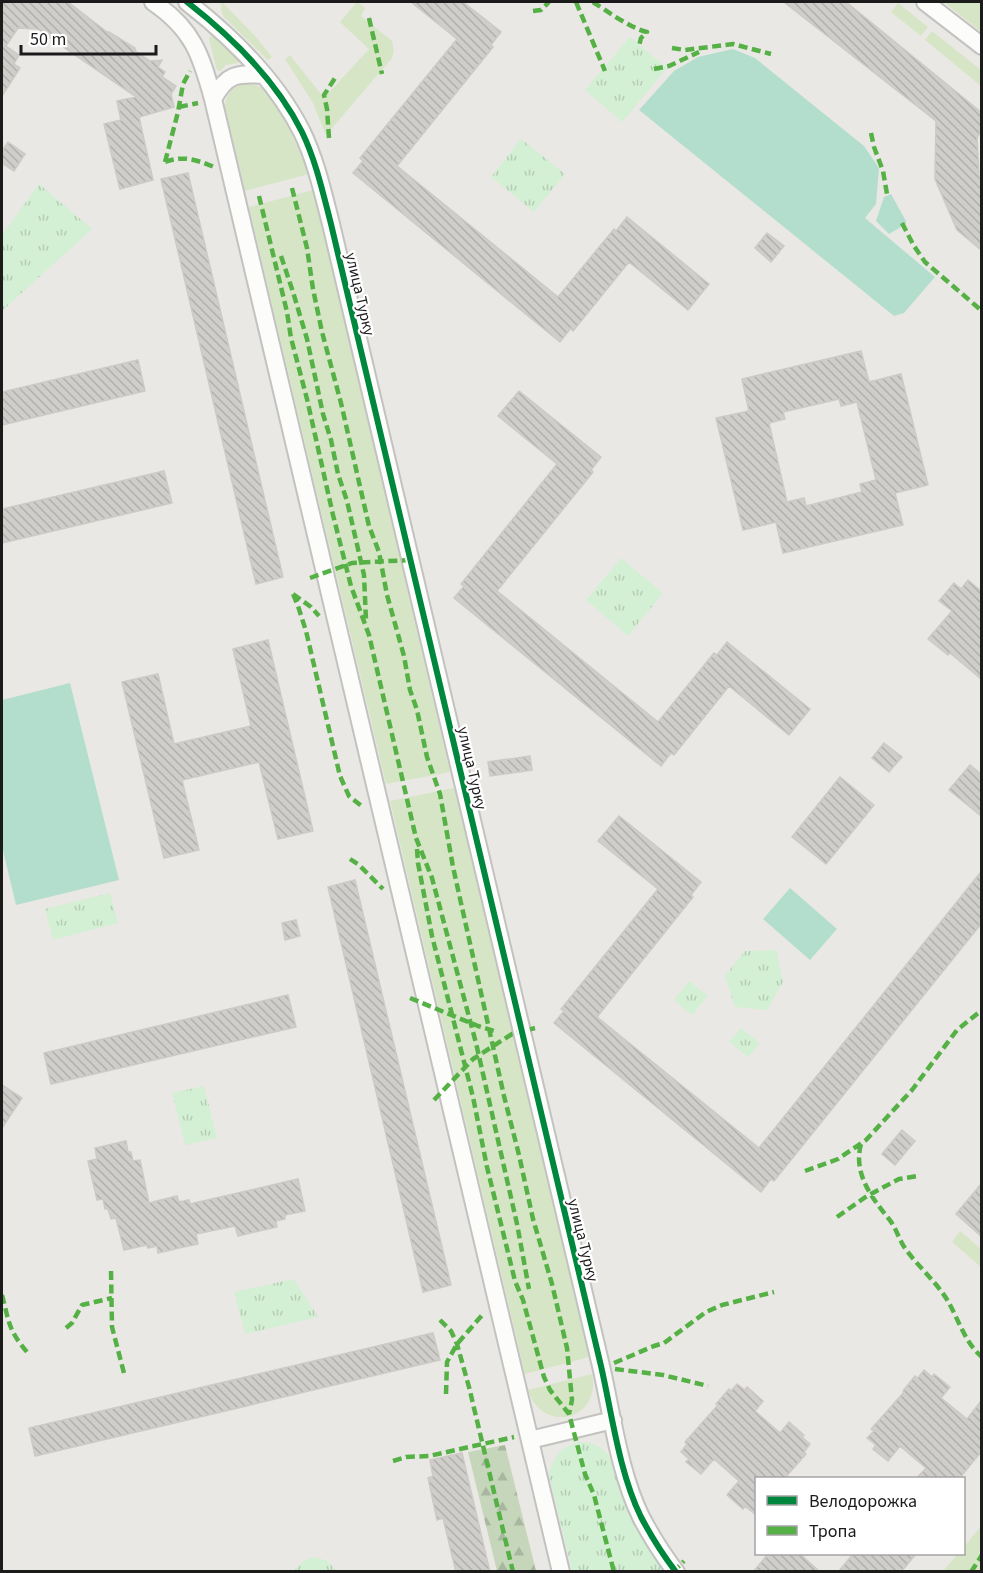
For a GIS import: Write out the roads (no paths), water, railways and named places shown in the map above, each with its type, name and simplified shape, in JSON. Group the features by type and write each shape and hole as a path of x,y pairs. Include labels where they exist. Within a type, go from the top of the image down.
{"street":[{"path":"153,2 168,12 188,33 203,64 213,99 561,1572"},
{"name":"улица Турку","path":"187,2 238,45 264,75 290,109 303,133 316,167 623,1467 641,1517 656,1544 676,1572"},
{"path":"926,2 981,46"},
{"path":"213,99 224,82 231,77 242,74 264,75"},
{"path":"530,1440 613,1420"}]}
